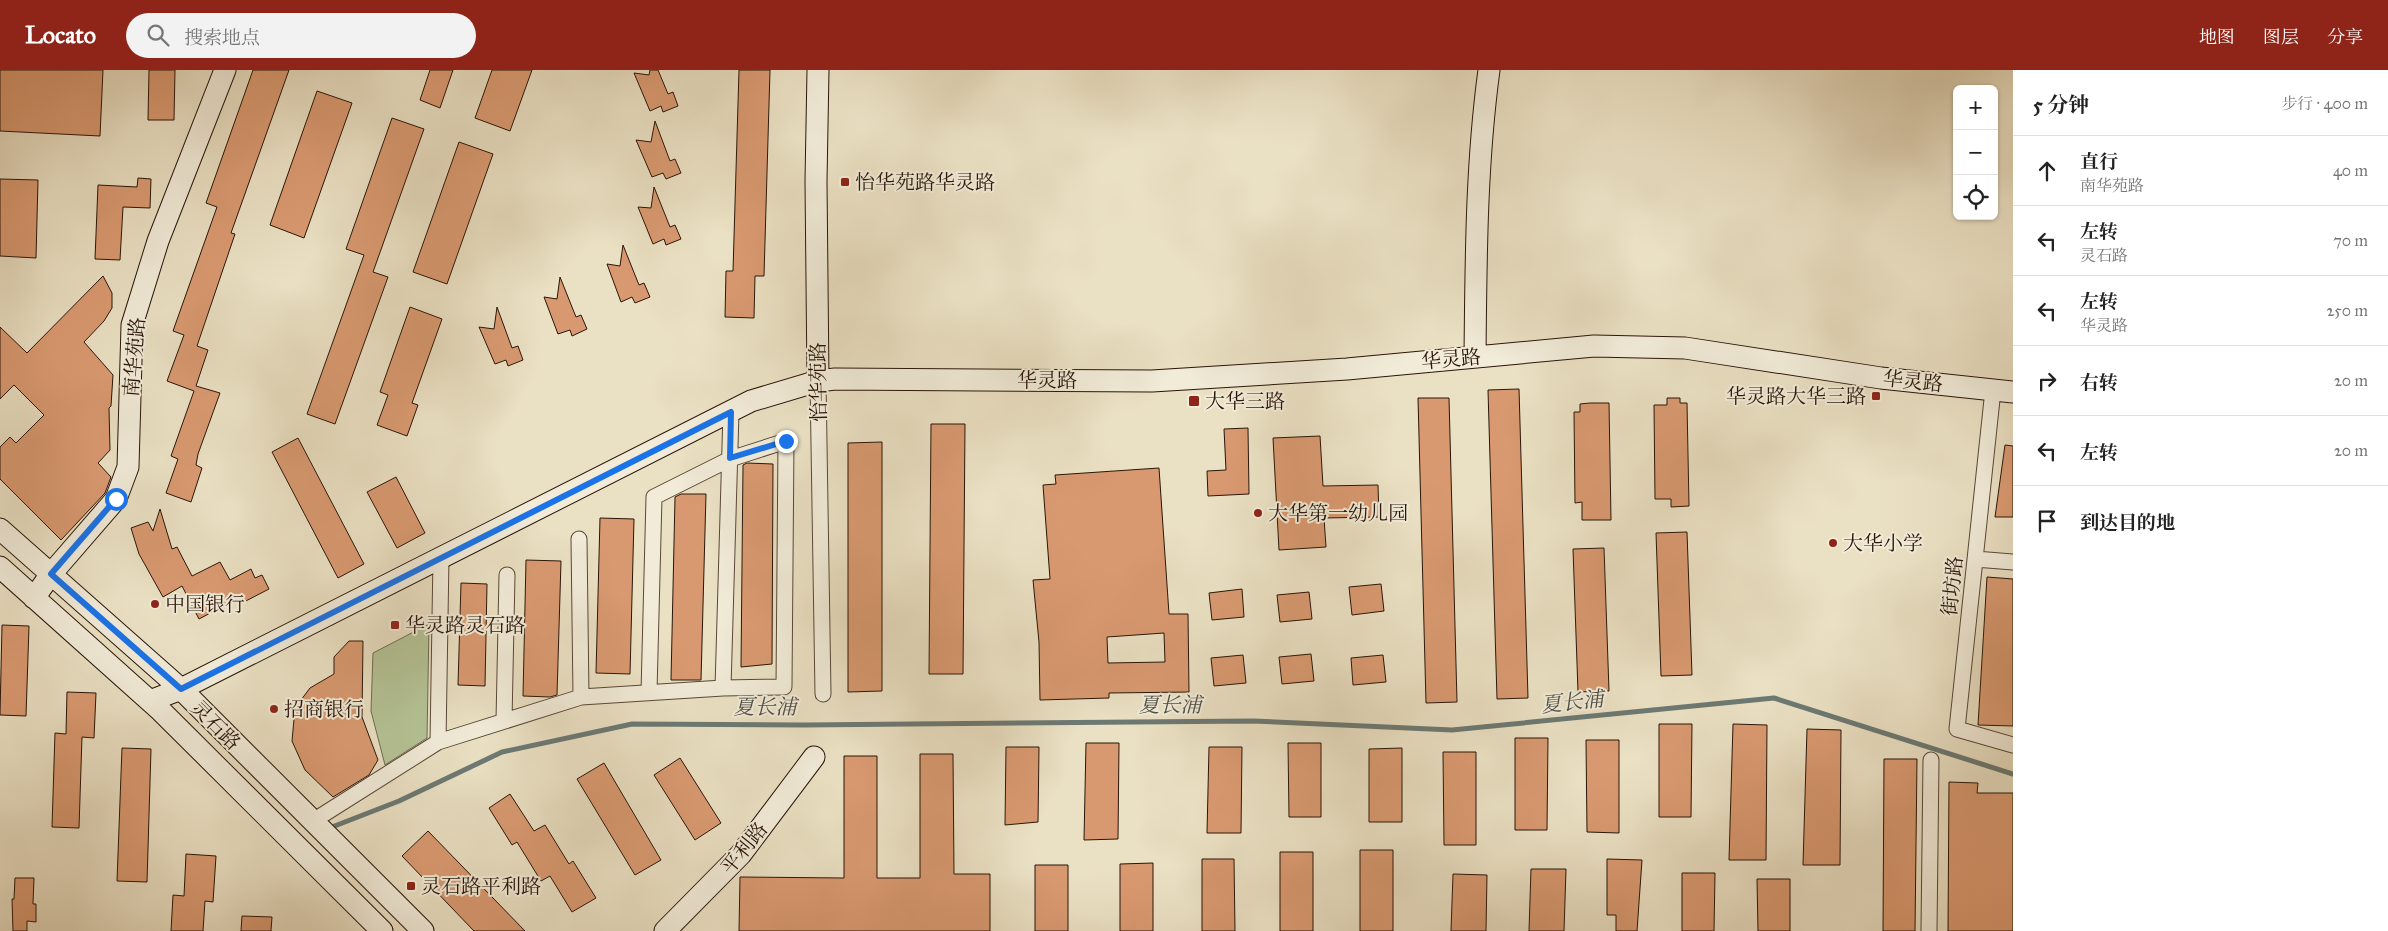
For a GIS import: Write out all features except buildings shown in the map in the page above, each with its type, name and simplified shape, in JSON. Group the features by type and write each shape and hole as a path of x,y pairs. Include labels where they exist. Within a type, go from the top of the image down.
{"main road":[{"name":"南华苑路","path":"34,598 51,574 116,499 128,467 132,325 158,241 224,70"},
{"name":"怡华苑路","path":"818,70 816,181 818,380"},
{"path":"1475,357 1477,184 1481,130 1489,70"},
{"name":"华灵路","path":"150,701 181,689 751,401 818,380 1152,381 1347,370 1594,346 1685,348 1881,378 2003,391"},
{"name":"灵石路","path":"0,529 181,689 423,931"},
{"name":"灵石路","path":"0,567 150,701 382,931"},
{"name":"平利路","path":"665,931 741,854 814,757"}],"street":[{"name":"怡华苑路","path":"818,380 823,694"},
{"name":"街坊路","path":"2003,391 1975,559 1957,729 2013,745"},
{"path":"723,688 731,412"},
{"path":"313,821 438,742 581,696 723,688 784,687 786,441 730,458 654,497 649,692"},
{"path":"579,539 581,696"},
{"path":"438,742 441,557"},
{"path":"1975,559 2013,562"},
{"path":"504,721 507,575"},
{"path":"1929,931 1931,760"}],"green space":[{"path":"429,624 427,738 385,765 371,711 373,653"}],"waterway":[{"name":"夏长浦","path":"332,827 399,801 502,752 632,724 804,725 1253,721 1452,730 1774,698 2013,774"}],"place":[{"name":"怡华苑路华灵路","path":"845,182"},
{"name":"华灵路大华三路","path":"1876,396"},
{"name":"大华三路","path":"1194,401"},
{"name":"大华第一幼儿园","path":"1258,513"},
{"name":"大华小学","path":"1833,543"},
{"name":"中国银行","path":"155,604"},
{"name":"华灵路灵石路","path":"395,625"},
{"name":"招商银行","path":"274,709"},
{"name":"灵石路平利路","path":"411,886"}],"route":[{"path":"116,499 51,574 181,689 731,412 730,458 786,441"}]}
